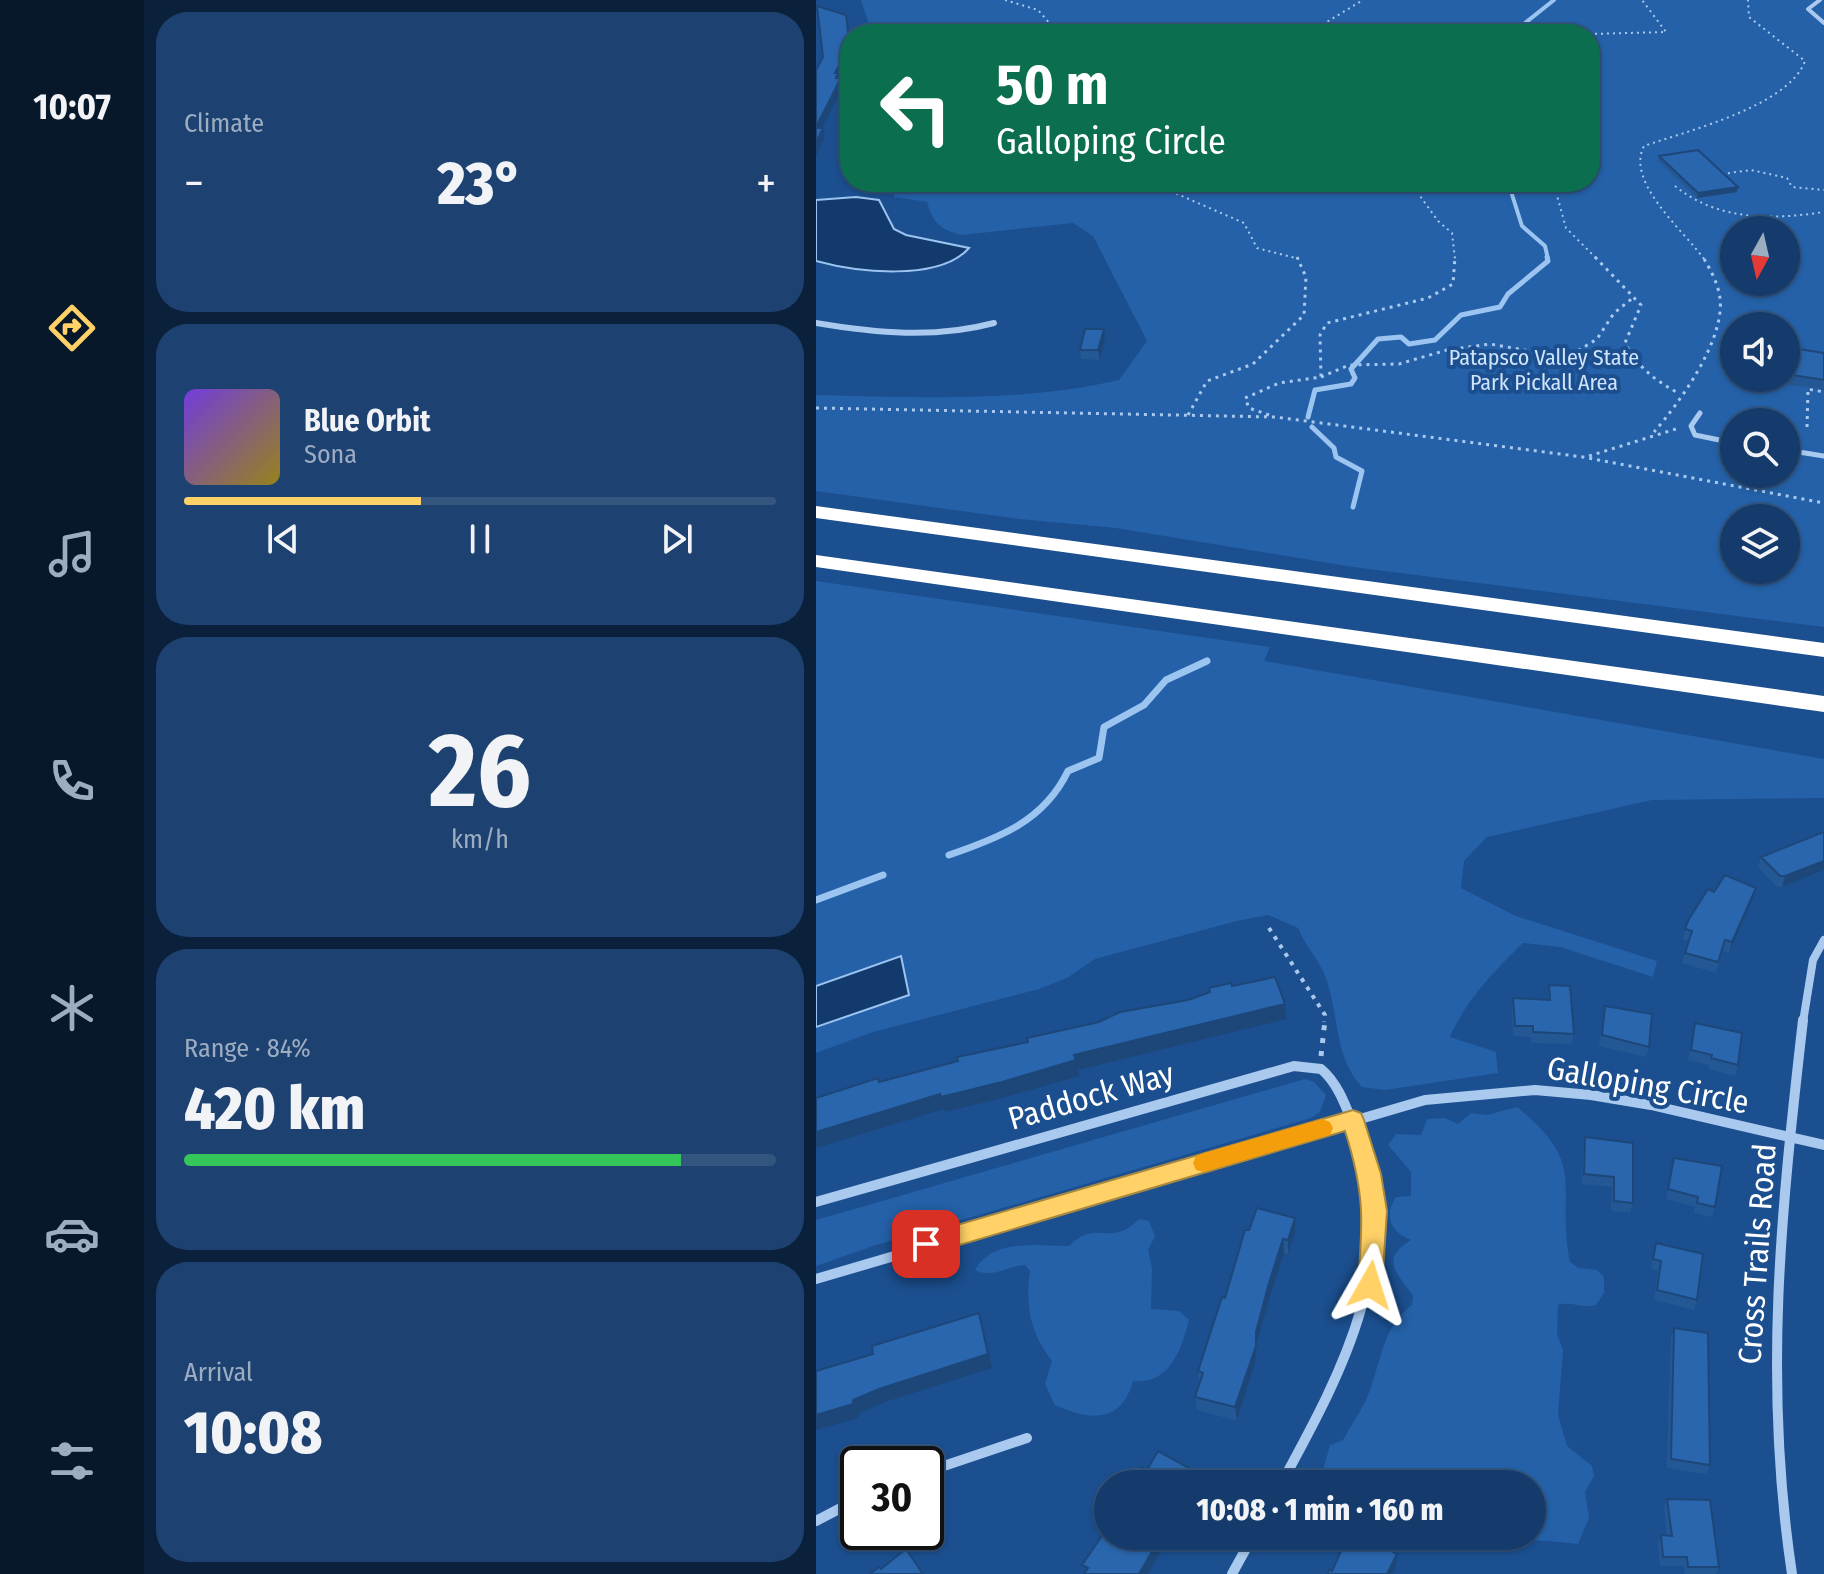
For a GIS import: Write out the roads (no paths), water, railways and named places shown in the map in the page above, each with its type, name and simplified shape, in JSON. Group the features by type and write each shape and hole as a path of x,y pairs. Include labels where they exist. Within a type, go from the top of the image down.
{"highway":[{"path":"816,512 1824,650"},
{"path":"816,561 1824,704"}],"street":[{"path":"816,323 907,333 962,331 994,323"},
{"name":"Cross Trails Road","path":"1792,1574 1777,1453 1773,1349 1776,1268 1806,991 1813,960 1824,940"},
{"name":"Paddock Way","path":"816,1202 1294,1066 1319,1066 1327,1071 1353,1120"},
{"name":"Galloping Circle","path":"816,1279 1425,1100 1535,1090 1640,1103 1824,1145"},
{"path":"1289,1470 1330,1396 1358,1330 1370,1285 1375,1211 1370,1174 1353,1120"},
{"path":"944,1466 1027,1438"},
{"path":"816,1521 840,1508"},
{"path":"1232,1574 1245,1550"}],"lane":[{"path":"1820,0 1808,9 1824,23"},
{"path":"1700,413 1691,426 1695,435 1720,440"},
{"path":"1800,452 1824,456"}],"waterway":[{"path":"1524,24 1554,0"},
{"path":"1511,192 1522,226 1545,246 1548,259"},
{"path":"1308,417 1315,390 1351,384 1355,378 1351,369 1378,339 1401,337 1409,344 1435,340 1461,315 1500,307 1508,294 1548,261 1547,257"},
{"path":"1312,427 1334,448 1336,457 1362,471 1353,507"},
{"path":"949,855 1002,834 1033,815 1058,788 1068,771 1099,758 1104,727 1144,705 1166,680 1207,661"},
{"path":"816,900 883,875"}],"park label":[{"name":"Patapsco Valley State Park Pickall Area","path":"1544,370"}]}
